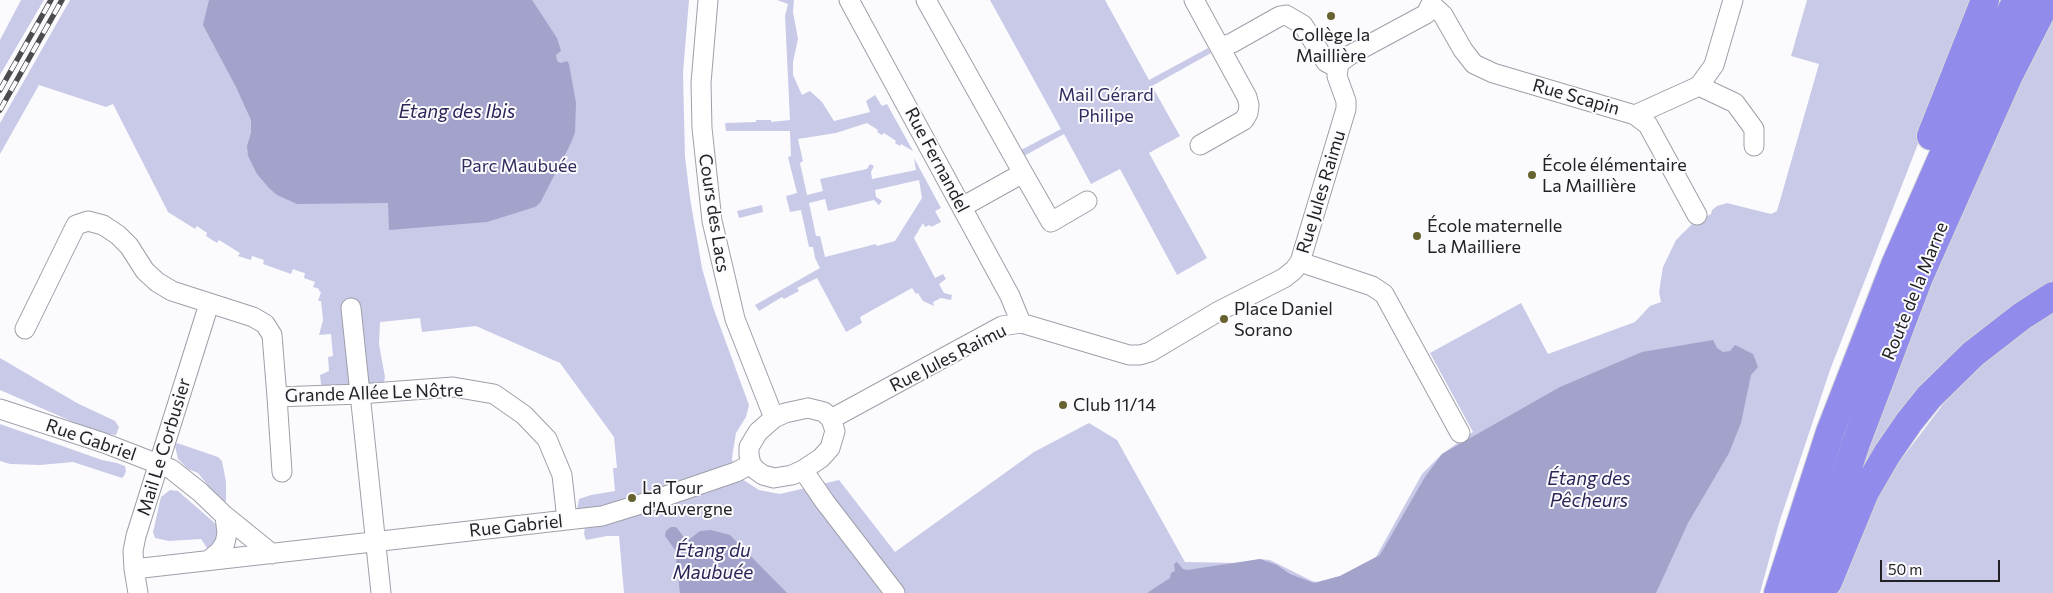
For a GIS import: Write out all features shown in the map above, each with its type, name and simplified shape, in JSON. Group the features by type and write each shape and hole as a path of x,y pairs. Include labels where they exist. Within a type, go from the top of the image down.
{"highway":[{"path":"1846,393 1849,343 1985,0"},
{"name":"Route de la Marne","path":"1778,593 1811,489 1895,265 1981,69 2017,0"},
{"name":"Route de la Marne","path":"1807,593 1856,443 1919,277 2008,77 2047,0"},
{"path":"1824,593 1865,492 1887,454 1909,422 1929,397 1973,354 2022,316 2053,296"}],"street":[{"name":"Cours des Lacs","path":"708,0 702,82 702,128 712,221 722,271 735,319 774,418"},
{"name":"Rue Fernandel","path":"849,0 1010,296 1021,323"},
{"path":"926,0 1050,222 1087,201"},
{"path":"1194,0 1247,97 1248,113 1244,120 1200,145"},
{"path":"1635,115 1699,86 1714,65 1733,0"},
{"path":"1220,47 1232,43 1280,16 1286,15 1302,25 1326,62 1337,68 1343,59 1426,14 1431,2"},
{"name":"Rue Scapin","path":"1431,2 1443,15 1463,50 1474,64 1492,73 1635,115 1648,125 1697,215"},
{"name":"Rue Jules Raimu","path":"831,419 1002,326 1021,323 1129,355 1140,355 1150,352 1219,311 1284,278 1300,262 1346,109 1346,101 1337,76 1337,68"},
{"path":"1699,86 1735,103 1754,129 1754,146"},
{"path":"962,207 1023,173"},
{"name":"Grande Allée Le Nôtre","path":"25,330 76,225 88,221 103,226 118,234 145,271 157,282 172,291 253,317 265,324 272,335 277,397 359,394 453,386 494,394 524,415 547,439 562,475 566,520"},
{"path":"1300,262 1372,286 1384,294 1460,434"},
{"name":"Mail Le Corbusier","path":"138,593 133,551 136,536 209,304"},
{"path":"351,308 381,593"},
{"path":"277,397 282,472"},
{"path":"808,408 824,412 831,419 835,431 830,448 821,458 803,470 792,475 774,478 764,475 752,464 749,456 749,447 758,432 774,418 785,413 808,408"},
{"name":"Rue Gabriel","path":"0,409 158,463 180,476 272,554"},
{"name":"Rue Gabriel","path":"134,569 602,516 736,472 752,464"},
{"path":"803,470 825,502 895,593"},
{"path":"210,560 225,544 227,533 225,516"}],"green space":[{"path":"21,0 44,0 0,75 0,40"},
{"name":"Parc Maubuée","path":"70,0 689,0 683,73 685,157 702,268 713,307 749,405 746,417 736,433 732,459 736,472 742,479 759,490 780,494 839,480 895,552 1034,452 1089,423 1117,440 1185,562 1239,563 1260,559 1270,560 1312,581 1318,582 1340,576 1376,557 1422,474 1442,454 1473,432 1430,353 1521,303 1548,354 1635,322 1650,306 1661,302 1659,292 1663,267 1676,240 1692,224 1711,214 1712,210 1717,206 1727,203 1771,214 1777,211 1819,64 1791,56 1807,0 1974,0 1830,370 1779,523 1760,593 624,593 619,536 586,540 584,534 585,527 577,510 579,499 615,491 613,468 617,468 614,437 560,363 476,326 422,332 420,318 380,322 379,344 385,377 384,382 382,384 326,389 321,384 320,375 329,371 328,357 333,356 331,334 319,335 323,320 321,301 318,301 321,292 313,287 315,282 304,278 305,273 293,269 291,274 263,264 264,260 252,256 251,260 238,256 240,253 219,240 217,243 206,236 207,233 197,226 195,229 168,212 113,104 106,107 39,85 0,154 0,123"},
{"path":"777,0 794,0 793,12 798,39 793,62 793,75 802,95 810,91 822,102 834,121 870,112 866,101 875,95 882,106 887,104 913,151 901,144 900,146 895,143 896,141 884,133 882,135 877,132 878,130 867,123 836,133 798,139 803,161 800,163 807,195 823,191 820,179 867,169 870,164 874,166 871,172 872,179 916,170 914,158 941,208 935,211 941,222 931,227 930,225 925,227 923,223 914,238 935,278 943,274 946,279 939,284 944,293 952,295 951,300 941,298 933,302 934,306 923,301 912,288 860,317 862,323 846,332 817,278 797,288 799,291 784,299 782,297 759,311 755,305 820,268 815,258 813,247 809,247 801,210 790,212 786,196 797,193 788,157 791,156 790,131 726,131 725,123 756,122 756,120 771,120 771,122 790,120 785,16 788,4","holes":["919,180 922,198 895,241 825,257 820,236 816,236 809,203 825,199 828,211 874,200 879,205 882,201 876,197 875,190"]},
{"name":"Mail Gérard Philipe","path":"990,0 1105,0 1149,80 1208,48 1211,53 1152,86 1180,136 1149,153 1207,258 1177,275 1120,169 1091,184 1064,134 1024,156 1021,150 1061,129"},
{"path":"2053,18 2053,287 1853,494 1906,345 1948,243 1999,127"},
{"path":"762,205 763,212 739,218 737,211"},
{"path":"2053,310 2053,593 1837,593 1853,549 1878,496 1900,461 1944,403 1979,366"},
{"path":"0,358 77,403 115,421 119,427 116,435 96,432 0,390"},
{"path":"0,424 102,460 117,463 125,466 126,471 122,478 73,462 40,465 10,464 0,461"},
{"path":"177,443 218,457 222,461 226,482 226,501 222,503 198,473 188,469 178,459 175,446"},
{"path":"170,490 178,491 217,525 219,533 211,551 201,539 169,541 155,538 153,532 161,497"}],"water":[{"name":"Étang des Ibis","path":"209,0 532,0 557,38 561,51 556,55 557,61 561,63 567,61 569,64 576,103 575,132 571,143 540,203 535,207 487,222 389,230 388,203 297,204 277,195 269,188 257,174 248,156 247,146 251,133 251,120 203,25"},
{"name":"Étang des Pêcheurs","path":"1713,340 1717,348 1723,352 1730,351 1735,345 1753,354 1758,367 1751,375 1741,423 1729,453 1688,523 1656,593 1147,593 1170,578 1171,573 1175,571 1174,564 1177,562 1183,569 1187,570 1260,559 1277,565 1290,574 1314,583 1340,576 1380,555 1425,477 1442,454 1560,387 1642,352"},
{"name":"Étang du Maubuée","path":"671,527 676,527 687,541 700,531 711,530 730,535 787,593 680,593 675,550 665,536 666,531"}],"railway":[{"path":"0,90 51,0"},
{"path":"0,110 62,0"}],"place":[{"name":"Collège la Maillière","path":"1331,16"},
{"name":"École élémentaire La Maillière","path":"1532,175"},
{"name":"École maternelle La Mailliere","path":"1417,236"},
{"name":"Place Daniel Sorano","path":"1224,319"},
{"name":"Club 11/14","path":"1063,405"},
{"name":"La Tour d'Auvergne","path":"632,498"}]}
